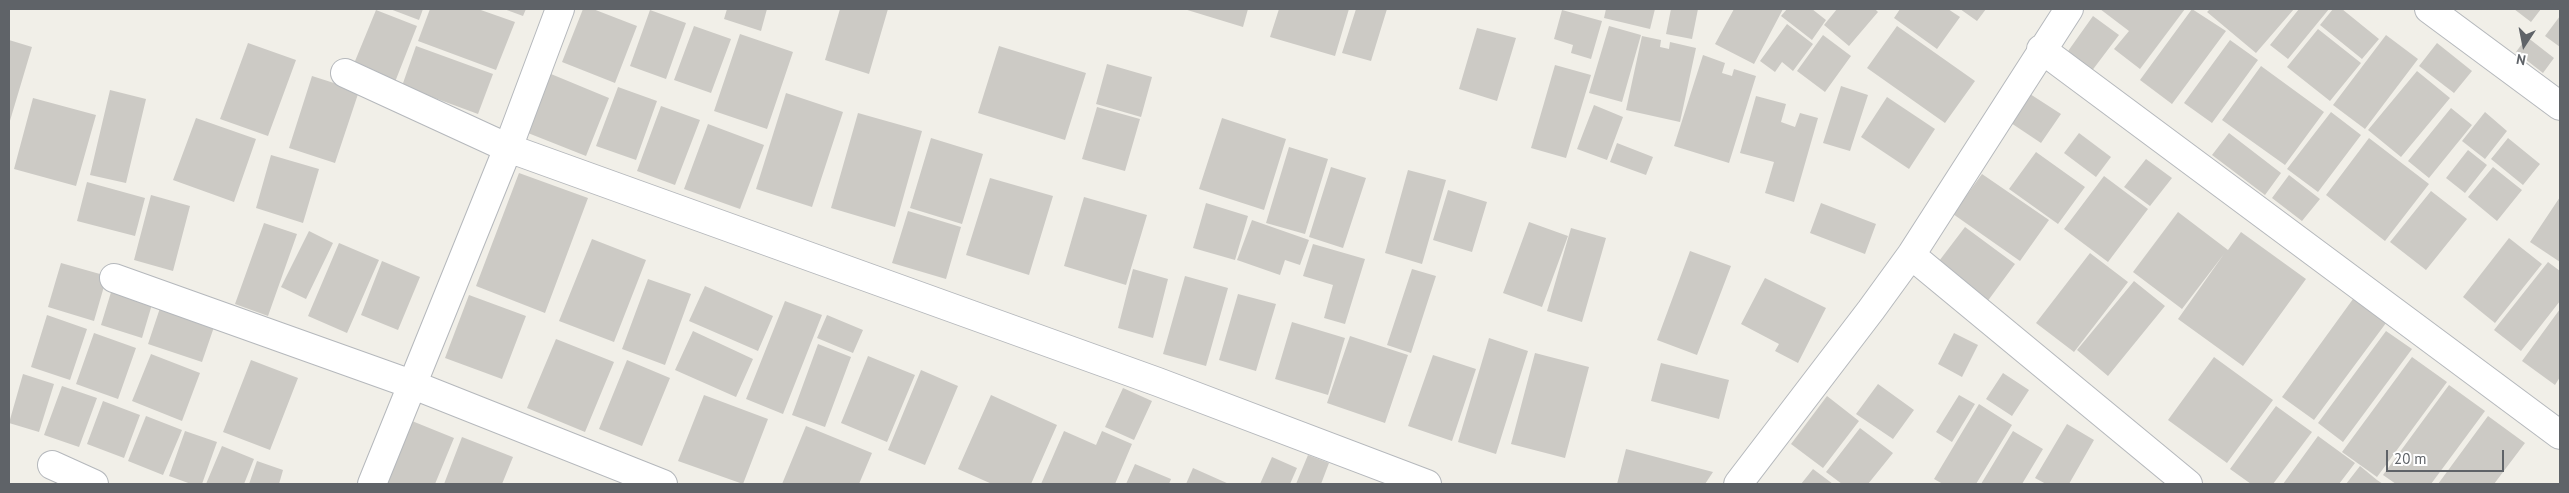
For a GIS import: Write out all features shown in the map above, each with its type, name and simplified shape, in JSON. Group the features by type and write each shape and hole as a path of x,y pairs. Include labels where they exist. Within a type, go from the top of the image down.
{"street":[{"path":"372,484 508,148 560,9"},
{"path":"1738,484 1872,310 1911,255 2041,49 2069,9"},
{"path":"2429,9 2560,106"},
{"path":"2041,49 2560,436"},
{"path":"345,73 508,148 1158,382 1427,484"},
{"path":"1911,255 2188,484"},
{"path":"114,278 411,384 663,484"},
{"path":"52,465 94,484"}],"building":[{"path":"390,9 423,9 419,20"},
{"path":"430,9 478,9 515,22 496,70 418,41"},
{"path":"504,9 526,9 523,16"},
{"path":"583,9 593,9 637,26 615,83 562,62"},
{"path":"727,9 767,9 761,31 724,19"},
{"path":"840,9 888,9 869,74 825,60"},
{"path":"1184,9 1248,9 1243,27"},
{"path":"1279,9 1349,9 1335,56 1270,37"},
{"path":"1356,9 1387,9 1371,61 1342,53"},
{"path":"1606,9 1655,9 1650,29 1604,18"},
{"path":"1671,9 1698,9 1692,39 1666,34"},
{"path":"1734,9 1783,9 1754,64 1715,44"},
{"path":"1787,9 1812,9 1826,20 1812,40 1781,16"},
{"path":"1837,9 1875,9 1878,12 1849,46 1824,25"},
{"path":"1900,9 1948,9 1960,17 1937,49 1894,18"},
{"path":"1960,9 1986,9 1977,21"},
{"path":"2100,9 2185,9 2140,69 2114,49 2129,31"},
{"path":"2192,9 2226,31 2172,104 2140,80"},
{"path":"2210,9 2294,9 2256,53 2207,12"},
{"path":"2299,9 2329,9 2288,59 2270,45"},
{"path":"2333,9 2342,9 2379,39 2362,59 2320,25"},
{"path":"2514,9 2541,9 2531,22"},
{"path":"376,10 417,26 395,82 353,66"},
{"path":"650,10 686,23 666,79 630,66"},
{"path":"1562,10 1602,21 1591,59 1571,53 1573,45 1554,39"},
{"path":"2093,16 2119,35 2091,72 2066,54"},
{"path":"2560,16 2560,47 2545,36"},
{"path":"1787,24 1813,44 1793,71 1782,62 1775,72 1760,61"},
{"path":"694,26 731,39 711,93 674,80"},
{"path":"1609,26 1641,35 1622,102 1589,93"},
{"path":"1897,26 1975,81 1945,123 1867,68"},
{"path":"1477,28 1516,38 1497,101 1459,89"},
{"path":"2318,29 2361,63 2330,101 2287,67"},
{"path":"740,34 793,52 767,129 714,111"},
{"path":"1823,35 1851,56 1825,92 1797,71"},
{"path":"2386,35 2418,59 2365,129 2333,105"},
{"path":"1642,36 1661,40 1660,47 1669,49 1670,42 1696,48 1680,122 1626,110"},
{"path":"2527,37 2554,58 2543,73 2516,52"},
{"path":"9,40 32,47 9,124"},
{"path":"2230,40 2258,60 2212,123 2184,103"},
{"path":"248,43 296,60 268,136 220,119"},
{"path":"2437,43 2472,71 2454,93 2419,66"},
{"path":"416,46 493,74 478,114 402,86"},
{"path":"999,46 1086,73 1065,140 978,113"},
{"path":"1703,55 1725,63 1722,73 1732,76 1734,69 1756,76 1729,163 1674,146"},
{"path":"1107,64 1152,77 1141,117 1096,104"},
{"path":"1555,65 1591,75 1566,158 1531,148"},
{"path":"2261,66 2324,112 2285,165 2222,120"},
{"path":"2417,71 2450,98 2401,157 2368,130"},
{"path":"551,74 609,98 586,156 528,133"},
{"path":"312,76 359,91 335,163 289,148"},
{"path":"1841,86 1868,95 1850,151 1823,143"},
{"path":"618,87 657,101 636,160 596,146"},
{"path":"110,90 146,99 126,183 90,175"},
{"path":"786,93 843,112 812,207 756,189"},
{"path":"2030,94 2061,114 2041,143 2011,123"},
{"path":"1756,96 1786,104 1781,122 1795,127 1800,113 1818,118 1794,202 1765,193 1774,162 1740,153"},
{"path":"1887,97 1935,129 1909,169 1861,137"},
{"path":"33,98 96,115 76,186 14,169"},
{"path":"1594,105 1623,117 1607,160 1577,149"},
{"path":"661,106 700,120 675,185 637,171"},
{"path":"1097,107 1140,119 1125,171 1082,159"},
{"path":"2451,108 2472,125 2429,178 2408,161"},
{"path":"2331,112 2361,135 2318,192 2287,169"},
{"path":"2485,112 2507,131 2485,159 2462,141"},
{"path":"858,113 922,131 895,227 831,208"},
{"path":"196,118 256,139 234,202 173,180"},
{"path":"1222,118 1286,139 1264,210 1199,189"},
{"path":"708,124 764,145 740,209 684,189"},
{"path":"2079,133 2111,157 2096,177 2064,153"},
{"path":"2229,133 2281,173 2265,195 2212,155"},
{"path":"931,138 983,154 962,224 910,208"},
{"path":"2369,138 2429,184 2385,241 2326,195"},
{"path":"2508,138 2540,164 2523,185 2491,159"},
{"path":"1617,143 1653,157 1646,175 1610,162"},
{"path":"1289,147 1328,159 1305,234 1266,223"},
{"path":"2468,150 2487,165 2465,193 2446,178"},
{"path":"2036,152 2085,187 2058,224 2009,189"},
{"path":"271,155 319,169 303,223 256,208"},
{"path":"2146,159 2172,178 2150,206 2124,187"},
{"path":"1331,167 1366,178 1343,248 1309,237"},
{"path":"2493,167 2522,190 2497,221 2468,197"},
{"path":"1408,170 1446,180 1422,264 1385,253"},
{"path":"519,173 588,198 545,313 476,286"},
{"path":"1982,174 2049,220 2020,261 1953,214"},
{"path":"2289,175 2320,199 2302,221 2272,198"},
{"path":"2104,176 2148,209 2108,262 2064,229"},
{"path":"990,178 1053,196 1029,275 966,255"},
{"path":"87,182 145,198 135,236 77,221"},
{"path":"1448,190 1487,202 1472,252 1433,240"},
{"path":"2431,191 2467,219 2426,270 2390,242"},
{"path":"151,195 190,206 173,271 134,260"},
{"path":"1084,197 1147,215 1126,285 1064,266"},
{"path":"2560,197 2560,262 2530,242"},
{"path":"1206,203 1248,216 1235,260 1193,248"},
{"path":"1821,203 1876,224 1865,254 1810,233"},
{"path":"908,211 961,227 946,279 892,263"},
{"path":"2178,212 2228,250 2241,232 2306,279 2243,366 2178,319 2224,254 2182,309 2133,272"},
{"path":"1252,220 1309,240 1300,265 1285,260 1280,275 1237,260"},
{"path":"1529,222 1568,236 1542,307 1503,293"},
{"path":"264,223 297,234 268,316 235,304"},
{"path":"1965,227 2015,264 1984,306 1933,269"},
{"path":"1571,228 1606,238 1582,322 1547,311"},
{"path":"309,231 333,243 306,299 281,287"},
{"path":"2509,238 2542,264 2495,323 2463,297"},
{"path":"592,239 646,260 614,342 559,321"},
{"path":"339,243 379,260 347,333 308,316"},
{"path":"1313,244 1365,259 1345,324 1324,318 1333,285 1303,276"},
{"path":"1690,251 1731,266 1697,355 1657,340"},
{"path":"2090,253 2128,282 2074,352 2036,323"},
{"path":"382,261 420,277 398,330 361,315"},
{"path":"2548,262 2560,271 2560,301 2521,351 2494,330"},
{"path":"61,263 107,276 94,321 48,307"},
{"path":"1133,269 1168,279 1153,338 1118,328"},
{"path":"1412,269 1436,276 1411,353 1387,345"},
{"path":"1185,276 1228,288 1206,366 1163,354"},
{"path":"1765,278 1826,308 1798,363 1775,351 1779,344 1741,324"},
{"path":"648,279 691,294 665,365 622,349"},
{"path":"2134,281 2165,306 2108,376 2077,350"},
{"path":"705,286 773,316 758,351 689,321"},
{"path":"112,289 153,301 142,338 101,325"},
{"path":"1238,294 1276,304 1256,371 1219,360"},
{"path":"469,295 526,316 502,379 445,358"},
{"path":"2353,299 2386,323 2314,420 2282,397"},
{"path":"785,301 822,315 783,414 746,399"},
{"path":"160,308 214,327 202,362 148,344"},
{"path":"2560,309 2560,377 2555,385 2522,361"},
{"path":"47,315 87,329 70,380 31,367"},
{"path":"827,315 863,330 853,353 817,338"},
{"path":"1292,322 1345,338 1328,395 1275,379"},
{"path":"693,331 753,359 736,397 675,370"},
{"path":"2386,331 2412,349 2343,442 2318,423"},
{"path":"94,333 136,348 118,399 76,384"},
{"path":"1954,333 1978,345 1962,377 1938,364"},
{"path":"1350,336 1408,355 1385,423 1327,403"},
{"path":"1489,338 1528,351 1496,454 1458,442"},
{"path":"556,339 614,362 585,432 527,408"},
{"path":"818,344 851,357 825,427 792,415"},
{"path":"1535,353 1589,367 1565,458 1511,444"},
{"path":"151,354 200,373 182,421 132,401"},
{"path":"1433,355 1476,369 1452,441 1408,426"},
{"path":"868,356 915,375 887,442 841,423"},
{"path":"2214,357 2273,400 2227,463 2168,420"},
{"path":"2412,357 2447,382 2377,477 2342,452"},
{"path":"251,360 298,378 270,450 223,432"},
{"path":"627,360 670,378 642,446 599,429"},
{"path":"1661,363 1729,380 1719,419 1651,401"},
{"path":"921,370 958,386 925,465 888,450"},
{"path":"2003,373 2029,390 2012,416 1986,399"},
{"path":"23,374 54,384 39,432 9,423"},
{"path":"1878,384 1914,410 1893,439 1856,414"},
{"path":"2449,385 2485,411 2431,484 2396,484 2383,475"},
{"path":"62,386 97,398 79,447 44,435"},
{"path":"1123,388 1152,401 1134,440 1105,427"},
{"path":"704,395 768,419 743,484 678,461"},
{"path":"991,395 1057,425 1031,484 992,484 958,469"},
{"path":"1959,395 1975,404 1952,442 1936,432"},
{"path":"1827,396 1859,421 1823,468 1791,444"},
{"path":"103,401 140,415 124,458 87,444"},
{"path":"1979,404 2012,425 1976,484 1943,484 1934,479"},
{"path":"2276,406 2312,432 2273,484 2251,484 2230,469"},
{"path":"146,416 182,430 163,475 128,461"},
{"path":"2488,416 2525,443 2494,484 2438,484"},
{"path":"412,421 454,438 435,484 387,484"},
{"path":"2067,424 2094,440 2069,484 2046,484 2035,478"},
{"path":"806,426 872,453 859,484 782,484"},
{"path":"1860,428 1893,453 1868,484 1842,484 1826,472"},
{"path":"185,431 217,442 202,484 191,484 169,476"},
{"path":"1064,431 1096,445 1102,431 1132,444 1115,484 1041,484"},
{"path":"2013,431 2043,449 2022,484 1981,484"},
{"path":"2318,436 2355,463 2339,484 2283,484"},
{"path":"462,437 513,457 502,484 444,484"},
{"path":"222,446 254,459 244,484 206,484"},
{"path":"1626,449 1713,472 1705,484 1617,484"},
{"path":"1308,455 1329,463 1321,484 1296,484"},
{"path":"1272,457 1297,468 1290,484 1260,484"},
{"path":"257,461 283,470 279,484 249,484"},
{"path":"1135,464 1171,479 1169,484 1126,484"},
{"path":"2360,466 2377,480 2383,484 2346,484"},
{"path":"1193,468 1229,484 1186,484"},
{"path":"1813,469 1833,484 1801,484"}]}
